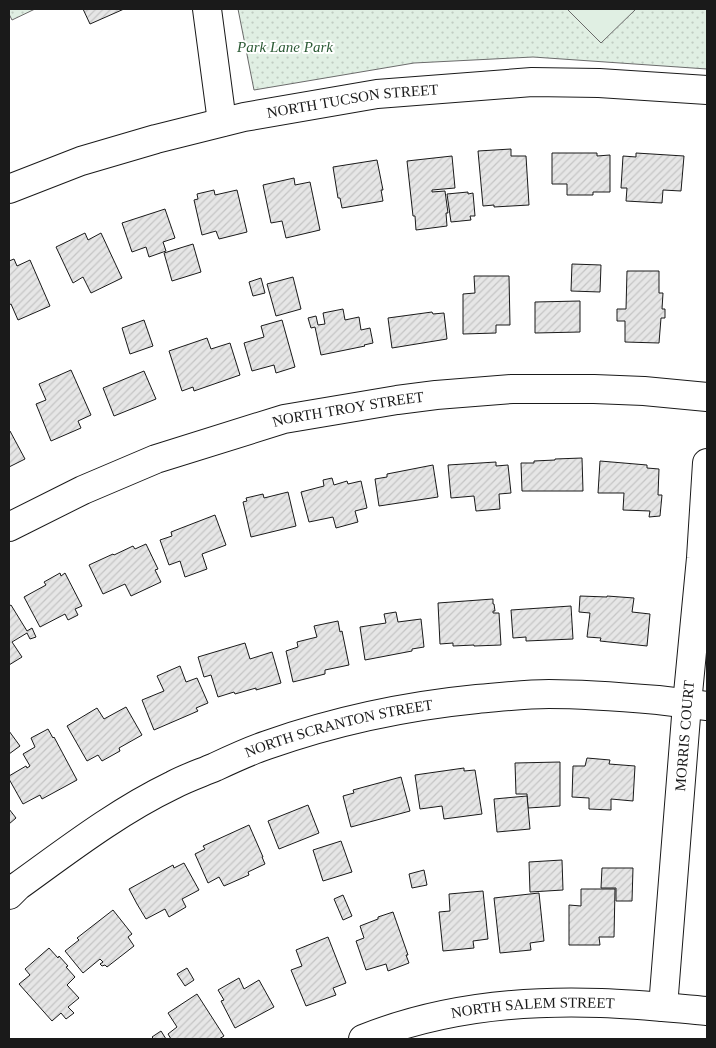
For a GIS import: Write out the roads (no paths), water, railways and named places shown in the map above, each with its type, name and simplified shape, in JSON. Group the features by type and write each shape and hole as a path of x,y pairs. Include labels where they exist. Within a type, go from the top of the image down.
{"street":[{"path":"207,9 222,122"},
{"name":"NORTH TUCSON STREET","path":"9,189 81,161 156,139 244,117 377,94 532,82 707,90"},
{"name":"NORTH TROY STREET","path":"9,527 83,490 156,459 284,419 397,400 512,389 644,391 707,397"},
{"name":"MORRIS COURT","path":"663,1007 697,705 701,558 707,463"},
{"name":"NORTH SCRANTON STREET","path":"9,895 18,886 84,837 173,784 265,745 310,731 405,709 504,696 592,695 697,705"},
{"name":"NORTH SALEM STREET","path":"363,1039 438,1016 480,1008 520,1004 602,1003 707,1011"}],"park label":[{"name":"Park Lane Park","path":"285,47"}]}
